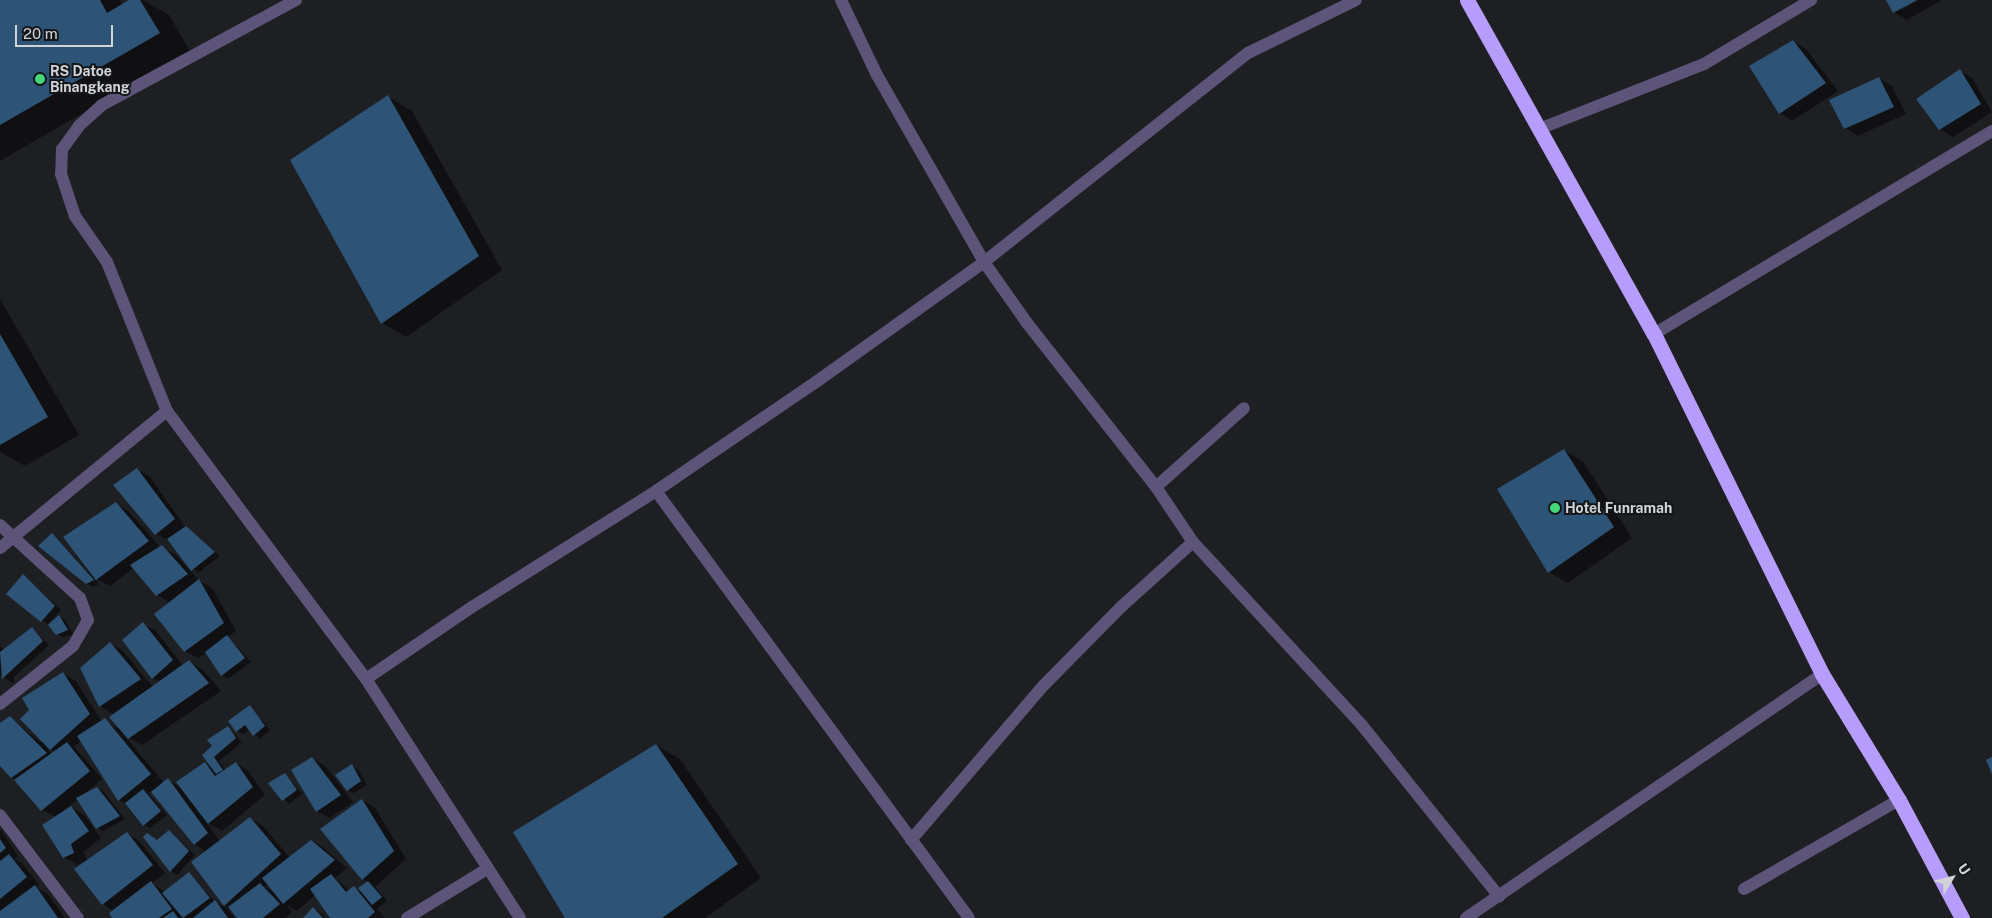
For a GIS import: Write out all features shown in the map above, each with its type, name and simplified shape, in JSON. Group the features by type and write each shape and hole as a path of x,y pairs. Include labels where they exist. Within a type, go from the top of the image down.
{"highway":[{"path":"1467,0 1654,334 1822,674 1899,800 1962,918"}],"street":[{"path":"296,0 102,105 62,148 61,174 75,216 107,262 167,411 366,679 520,918"},
{"path":"841,0 877,75 984,262 1027,323 1156,487 1193,542 1361,724 1499,896"},
{"path":"366,679 656,490 984,262 1248,53 1356,0"},
{"path":"1539,129 1704,64 1811,0"},
{"path":"1654,334 1992,131"},
{"path":"1156,487 1244,408"},
{"path":"0,548 167,411"},
{"path":"656,490 969,918"},
{"path":"0,526 14,536 80,598 88,620 73,646 0,704"},
{"path":"911,840 1044,685 1121,607 1193,542"},
{"path":"1466,918 1822,674"},
{"path":"1744,889 1899,800"},
{"path":"0,815 78,918"},
{"path":"407,918 488,869"}],"building":[{"name":"RS Datoe Binangkang","path":"0,0 100,0 107,13 129,0 140,0 160,33 0,125"},
{"path":"1886,0 1917,0 1893,13"},
{"path":"1793,40 1826,83 1779,114 1749,66"},
{"path":"1960,69 1981,104 1939,130 1916,99"},
{"path":"1879,77 1894,107 1844,129 1829,100"},
{"path":"388,95 479,256 381,324 290,160"},
{"path":"0,334 48,417 0,445"},
{"name":"Hotel Funramah","path":"1564,449 1614,527 1548,573 1497,489"},
{"path":"137,468 175,519 155,535 113,485"},
{"path":"116,502 149,541 96,580 63,537"},
{"path":"186,526 215,552 191,571 167,539"},
{"path":"52,533 94,580 86,584 38,546"},
{"path":"162,545 188,574 156,596 130,565"},
{"path":"23,574 55,606 41,622 6,594"},
{"path":"199,579 224,623 184,652 154,614"},
{"path":"59,615 68,630 56,635 48,625"},
{"path":"143,622 173,660 152,679 122,640"},
{"path":"32,627 43,641 2,679 0,652"},
{"path":"227,635 245,658 221,676 205,652"},
{"path":"110,642 141,679 99,707 80,668"},
{"path":"189,660 209,683 128,739 109,717"},
{"path":"63,672 90,714 50,750 20,719 29,710 22,698"},
{"path":"250,705 265,726 253,736 245,725 236,732 228,721"},
{"path":"10,716 47,753 11,778 0,766 0,723"},
{"path":"105,718 151,774 118,801 77,736"},
{"path":"228,726 236,738 214,757 223,770 216,774 202,755 212,746 207,740"},
{"path":"67,742 90,771 41,811 14,780"},
{"path":"656,744 738,864 662,918 565,918 513,832"},
{"path":"312,757 341,795 316,812 291,770"},
{"path":"1992,757 1992,774 1986,760"},
{"path":"205,762 215,776 236,762 253,787 208,824 176,782"},
{"path":"352,764 361,781 347,791 335,775"},
{"path":"285,773 297,790 282,801 268,783"},
{"path":"168,778 208,833 194,845 151,792"},
{"path":"97,787 120,816 96,829 76,798"},
{"path":"143,789 161,811 143,826 125,803"},
{"path":"362,799 394,851 362,880 320,829"},
{"path":"71,806 89,831 71,844 74,853 63,858 42,825"},
{"path":"250,817 281,854 224,906 191,862"},
{"path":"169,830 189,851 170,872 143,837 147,833 157,840"},
{"path":"127,832 153,865 102,905 74,869"},
{"path":"0,839 6,848 0,853"},
{"path":"311,840 335,860 283,904 262,878"},
{"path":"9,854 27,877 0,899 0,861"},
{"path":"189,872 210,898 183,918 162,893"},
{"path":"331,874 346,892 354,886 375,912 368,918 330,918 310,889"},
{"path":"151,881 172,909 159,918 112,918 109,913"},
{"path":"368,881 382,897 372,905 358,888"},
{"path":"260,883 280,904 263,918 237,918 228,907"},
{"path":"35,885 58,918 0,918 0,911"},
{"path":"215,900 228,918 193,918"},
{"path":"313,907 323,918 303,918"},
{"path":"173,911 178,918 163,918"}],"place":[{"name":"RS Datoe Binangkang","path":"40,79"},
{"name":"Hotel Funramah","path":"1555,508"}]}
